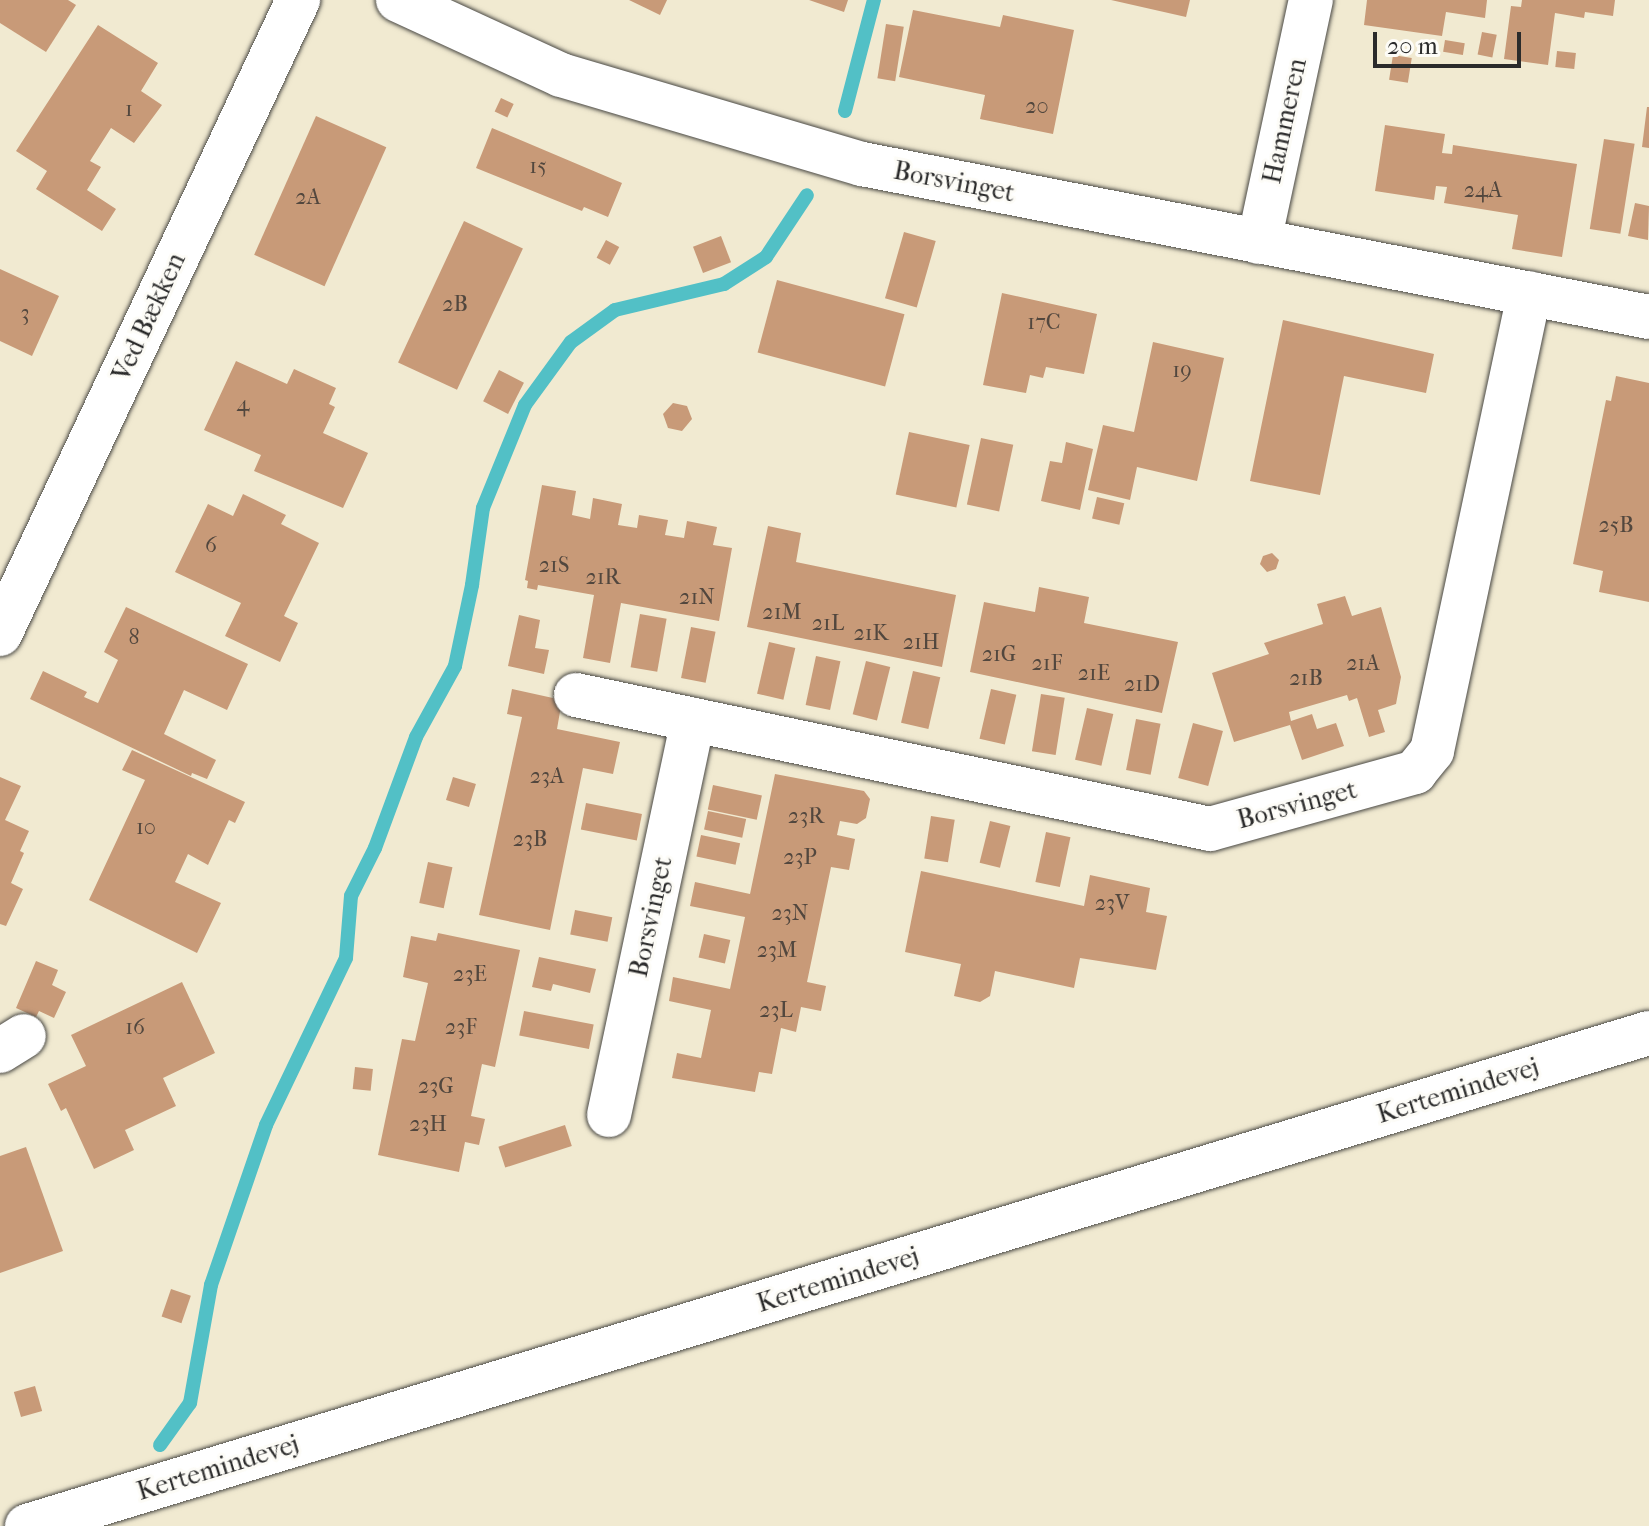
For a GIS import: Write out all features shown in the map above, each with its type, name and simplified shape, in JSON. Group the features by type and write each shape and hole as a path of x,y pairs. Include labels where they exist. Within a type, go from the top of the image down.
{"street":[{"name":"Ved Bækken","path":"0,634 298,0"},
{"name":"Borsvinget","path":"398,0 561,75 862,164 1649,317"},
{"name":"Hammeren","path":"1259,242 1311,0"},
{"name":"Borsvinget","path":"576,695 1210,829 1415,772 1432,751 1529,293"},
{"name":"Borsvinget","path":"609,1115 693,720"},
{"name":"Kertemindevej","path":"27,1526 1649,1033"}],"building":[{"path":"0,0 68,0 76,5 46,52 0,23"},
{"path":"629,0 667,0 660,15"},
{"path":"809,0 848,0 844,12"},
{"path":"1111,0 1190,0 1186,17"},
{"path":"1367,0 1487,0 1485,18 1446,12 1442,36 1364,25"},
{"path":"1522,0 1615,0 1613,16 1585,12 1584,18 1555,13 1548,65 1504,59 1511,6 1521,7"},
{"path":"913,10 1000,27 1003,15 1074,30 1053,134 980,119 985,95 899,77"},
{"path":"886,24 904,27 895,81 877,78"},
{"path":"98,25 158,63 141,91 162,105 134,143 111,128 90,161 101,167 87,190 116,209 102,231 36,189 47,171 16,151"},
{"path":"1482,32 1497,35 1492,57 1478,55"},
{"path":"1445,40 1465,43 1463,55 1443,52"},
{"path":"1557,51 1576,53 1574,69 1555,67"},
{"path":"1393,55 1412,58 1408,83 1389,80"},
{"path":"501,98 514,104 507,118 495,112"},
{"path":"1649,107 1649,148 1642,147"},
{"path":"316,116 386,147 325,286 254,255"},
{"path":"1385,125 1445,134 1442,153 1452,154 1453,145 1577,164 1562,257 1512,249 1518,215 1444,203 1447,187 1436,186 1434,200 1375,191"},
{"path":"492,128 622,183 608,217 584,207 582,211 476,168"},
{"path":"1604,139 1635,144 1620,234 1590,229"},
{"path":"1635,203 1649,206 1648,240 1628,236"},
{"path":"464,221 523,248 457,390 398,362"},
{"path":"904,232 936,241 917,307 885,298"},
{"path":"721,236 731,262 703,273 693,247"},
{"path":"606,240 619,247 610,265 597,258"},
{"path":"0,269 59,296 32,356 0,341"},
{"path":"777,280 905,314 885,387 758,352"},
{"path":"1002,293 1097,314 1084,374 1046,367 1043,378 1030,375 1026,393 983,385"},
{"path":"1283,320 1434,354 1426,393 1344,376 1320,495 1250,481"},
{"path":"1153,342 1224,358 1197,481 1137,467 1130,500 1088,490 1103,425 1134,432"},
{"path":"236,361 287,384 294,369 336,388 329,404 335,407 323,433 368,453 343,508 254,471 261,455 204,430"},
{"path":"499,370 524,383 508,414 483,401"},
{"path":"1616,376 1649,383 1649,602 1599,592 1603,571 1573,564 1606,400 1611,401"},
{"path":"673,403 687,406 692,419 682,431 668,428 663,414"},
{"path":"909,432 970,445 956,507 896,495"},
{"path":"981,438 1013,445 999,511 967,505"},
{"path":"1066,442 1093,449 1080,510 1041,501 1050,461 1062,463"},
{"path":"542,485 576,491 572,515 590,519 593,498 622,504 618,525 637,528 639,515 668,520 665,535 684,538 687,521 717,527 713,545 732,548 719,621 621,603 610,663 583,658 594,595 538,585 537,590 527,588 528,581 525,580"},
{"path":"243,494 286,515 281,524 319,543 284,616 298,623 280,662 225,636 241,603 175,572 208,504 233,516"},
{"path":"1097,497 1124,503 1119,525 1092,518"},
{"path":"768,526 801,533 796,562 956,595 942,667 747,627"},
{"path":"1272,553 1279,560 1276,569 1267,572 1260,564 1263,556"},
{"path":"1039,587 1089,597 1084,623 1178,642 1162,713 970,672 984,602 1035,612"},
{"path":"1345,596 1352,616 1381,607 1401,677 1396,704 1378,710 1385,732 1369,737 1357,698 1349,701 1347,695 1289,712 1291,721 1312,714 1317,729 1336,723 1344,746 1302,760 1290,725 1234,742 1212,673 1269,654 1264,643 1323,624 1317,604"},
{"path":"126,607 248,664 227,710 184,690 164,734 216,760 207,779 192,773 191,776 30,699 43,671 87,692 84,697 98,703 118,660 104,652"},
{"path":"640,614 667,619 657,672 631,667"},
{"path":"519,615 540,620 535,648 549,650 544,674 508,666"},
{"path":"691,627 716,632 706,683 681,678"},
{"path":"769,642 795,648 783,700 757,694"},
{"path":"816,656 840,661 830,710 806,705"},
{"path":"866,661 890,667 877,720 853,714"},
{"path":"913,671 940,677 928,729 901,723"},
{"path":"512,689 562,700 557,729 620,742 613,774 583,768 550,930 479,915 522,717 507,714"},
{"path":"991,689 1016,695 1005,745 980,739"},
{"path":"1041,694 1065,698 1056,755 1032,751"},
{"path":"1087,708 1113,714 1101,766 1075,760"},
{"path":"1136,719 1161,724 1151,775 1126,770"},
{"path":"1193,723 1223,731 1208,786 1178,778"},
{"path":"132,750 245,802 235,823 229,820 208,865 188,854 175,882 221,903 197,953 89,900 145,780 122,770"},
{"path":"775,774 864,791 870,799 866,818 857,824 840,821 837,835 855,839 849,870 831,867 807,982 826,986 821,1011 801,1007 796,1032 781,1028 772,1074 759,1072 755,1092 672,1078 677,1053 701,1058 711,1010 669,1001 673,977 730,989 745,917 690,906 695,882 750,894"},
{"path":"0,777 21,786 5,820 29,831 20,851 24,853 11,883 23,889 6,926 0,924"},
{"path":"453,777 476,784 469,807 446,800"},
{"path":"713,785 762,795 757,820 708,809"},
{"path":"586,803 642,814 637,840 581,830"},
{"path":"708,811 746,819 742,838 704,830"},
{"path":"931,816 955,820 948,862 924,858"},
{"path":"990,821 1010,826 1000,868 980,863"},
{"path":"1046,832 1070,837 1060,887 1035,882"},
{"path":"701,835 740,843 736,865 696,857"},
{"path":"428,862 452,867 444,908 419,903"},
{"path":"921,871 1084,906 1090,875 1150,888 1146,912 1167,916 1156,970 1080,958 1074,988 995,971 990,996 980,1002 954,996 961,964 905,952"},
{"path":"575,910 612,917 608,942 570,935"},
{"path":"438,933 520,950 495,1067 482,1064 471,1116 485,1119 479,1145 465,1142 459,1172 378,1155 402,1039 415,1041 428,983 403,977 411,936 436,941"},
{"path":"704,934 730,940 725,963 699,957"},
{"path":"539,957 596,969 590,993 553,984 551,991 532,987"},
{"path":"36,961 58,970 52,985 66,992 54,1018 39,1011 36,1017 16,1008"},
{"path":"182,982 215,1053 163,1078 176,1106 125,1130 134,1150 94,1169 66,1108 61,1111 48,1084 86,1066 71,1035"},
{"path":"524,1011 594,1025 589,1049 519,1036"},
{"path":"355,1067 373,1069 371,1091 353,1089"},
{"path":"565,1125 572,1146 505,1168 498,1147"},
{"path":"26,1147 63,1251 0,1273 0,1156"},
{"path":"171,1289 191,1296 181,1323 162,1316"},
{"path":"35,1386 42,1411 21,1417 14,1392"}],"waterway":[{"path":"845,111 874,0"},
{"path":"160,1445 190,1403 211,1285 266,1125 346,958 351,896 375,848 416,737 455,666 472,585 483,508 525,405 571,342 615,310 724,284 766,257 807,195"}]}
